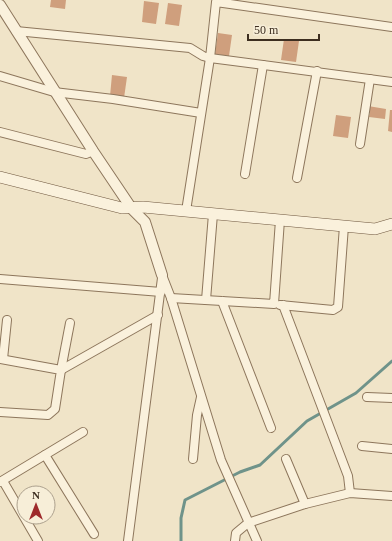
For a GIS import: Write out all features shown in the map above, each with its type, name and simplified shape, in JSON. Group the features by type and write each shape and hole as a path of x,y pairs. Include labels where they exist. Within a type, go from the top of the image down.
{"main road":[{"path":"0,177 91,201 132,209 143,207 375,229 392,224"}],"street":[{"path":"186,211 210,58 216,2 392,27"},
{"path":"0,5 4,17 16,31 93,151 132,209 145,222 171,298 221,460 257,541"},
{"path":"16,31 190,48 203,56 210,58 392,82"},
{"path":"246,174 263,64"},
{"path":"296,178 317,72"},
{"path":"0,76 54,92 201,113"},
{"path":"360,144 370,79"},
{"path":"0,132 86,154 93,151"},
{"path":"206,300 213,214"},
{"path":"274,304 280,220"},
{"path":"171,298 274,304 333,310 338,308 344,226"},
{"path":"128,541 162,275"},
{"path":"0,278 161,292"},
{"path":"222,301 271,428"},
{"path":"283,305 348,476 350,493"},
{"path":"7,320 2,359 61,370 158,315"},
{"path":"0,412 48,415 55,409 70,323"},
{"path":"193,459 197,415 202,397"},
{"path":"367,397 392,398"},
{"path":"38,541 1,482 83,432"},
{"path":"362,446 392,449"},
{"path":"45,455 94,534"},
{"path":"286,459 305,504"},
{"path":"235,541 236,533 248,523 305,504 350,493 392,496"}],"building":[{"path":"51,0 66,0 65,9 50,7"},
{"path":"144,1 159,3 156,24 142,22"},
{"path":"168,3 182,5 179,26 165,24"},
{"path":"218,33 232,35 229,56 215,54"},
{"path":"284,39 299,41 296,62 281,60"},
{"path":"112,75 127,77 124,98 110,96"},
{"path":"368,106 386,109 385,119 369,117 370,113 367,112"},
{"path":"390,110 392,110 392,132 388,131"},
{"path":"336,115 351,117 348,138 333,136"}],"waterway":[{"path":"181,541 181,518 185,500 240,472 260,465 307,421 356,393 392,361"}]}
